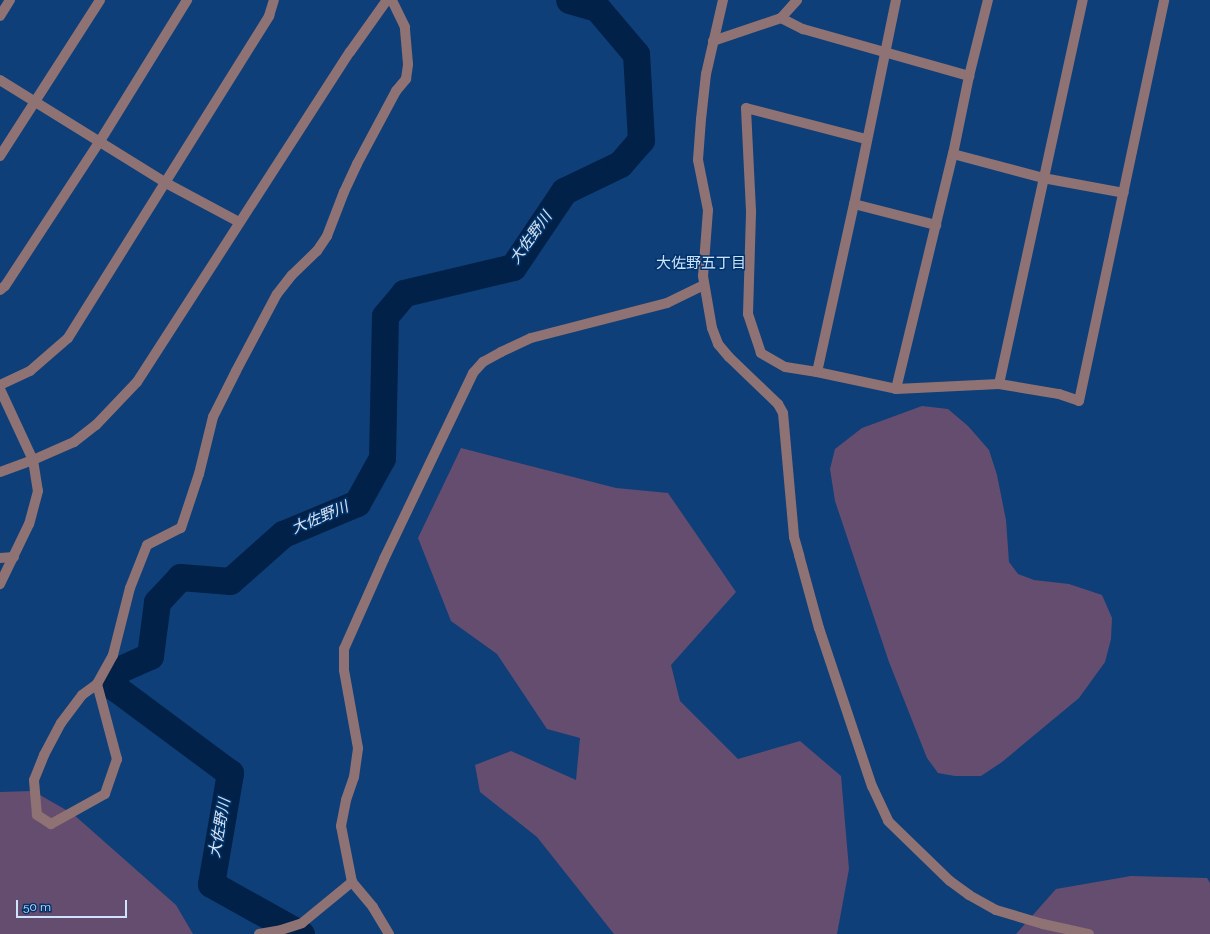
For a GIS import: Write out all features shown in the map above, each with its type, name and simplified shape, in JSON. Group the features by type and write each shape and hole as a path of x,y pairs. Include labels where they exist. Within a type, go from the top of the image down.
{"street":[{"path":"0,16 10,0"},
{"path":"0,156 100,0"},
{"path":"0,290 5,286 100,141 188,0"},
{"path":"0,384 30,371 68,338 269,16 274,0"},
{"path":"0,472 33,460 74,442 96,425 137,382 350,52 387,0"},
{"path":"97,684 117,759 104,794 51,824 37,815 34,780 44,755 61,723 82,694 97,684 113,655 130,588 147,545 181,528 199,474 213,417 236,371 276,294 292,275 317,251 327,236 344,192 357,164 396,91 406,79 408,64 405,27 392,0"},
{"path":"723,0 706,74 698,160 708,210 703,276 712,328 718,344 729,357 778,404 783,413 794,538 798,555 818,628 857,746 872,786 888,821 950,881 969,895 996,910 1043,924 1089,934"},
{"path":"713,41 781,18 797,0"},
{"path":"817,372 854,204 866,139 896,0"},
{"path":"896,389 953,154 969,76 988,0"},
{"path":"999,384 1083,0"},
{"path":"866,139 746,108 751,211 748,314 761,353 785,367 817,372 896,389 999,384 1059,394 1079,401 1164,0"},
{"path":"781,18 803,29 885,54 969,76"},
{"path":"0,80 166,183 239,222"},
{"path":"953,154 1043,178 1124,193"},
{"path":"854,204 936,225"},
{"path":"389,934 373,907 352,882 341,826 346,800 354,777 358,748 344,670 344,649 384,559 473,373 483,362 500,352 531,338 667,303 704,285"},
{"path":"0,389 33,460 38,491 30,524 0,584"},
{"path":"0,558 14,557"},
{"path":"259,934 281,930 302,923 352,882"}],"shaded area":[{"path":"922,406 948,409 968,426 989,450 997,475 1006,520 1009,562 1018,574 1034,580 1069,584 1102,595 1112,618 1111,639 1105,662 1079,698 1002,762 981,776 955,776 938,773 927,758 889,662 835,501 830,469 835,449 862,428"},
{"path":"461,448 616,488 668,493 736,592 671,665 680,701 738,759 800,741 841,776 849,869 837,934 614,934 537,837 480,792 475,765 511,751 576,780 580,738 547,729 497,654 451,621 418,538"},
{"path":"33,791 73,814 176,905 193,934 0,934 0,792"},
{"path":"1131,876 1207,878 1210,883 1210,934 1016,934 1056,889"}],"waterway":[{"name":"大佐野川","path":"301,934 211,884 230,773 114,687 116,671 150,656 157,602 180,577 230,581 283,534 357,503 382,458 385,316 404,293 513,267 564,191 620,164 641,140 636,54 597,8 569,0"}],"district":[{"name":"大佐野五丁目","path":"701,264"}]}
